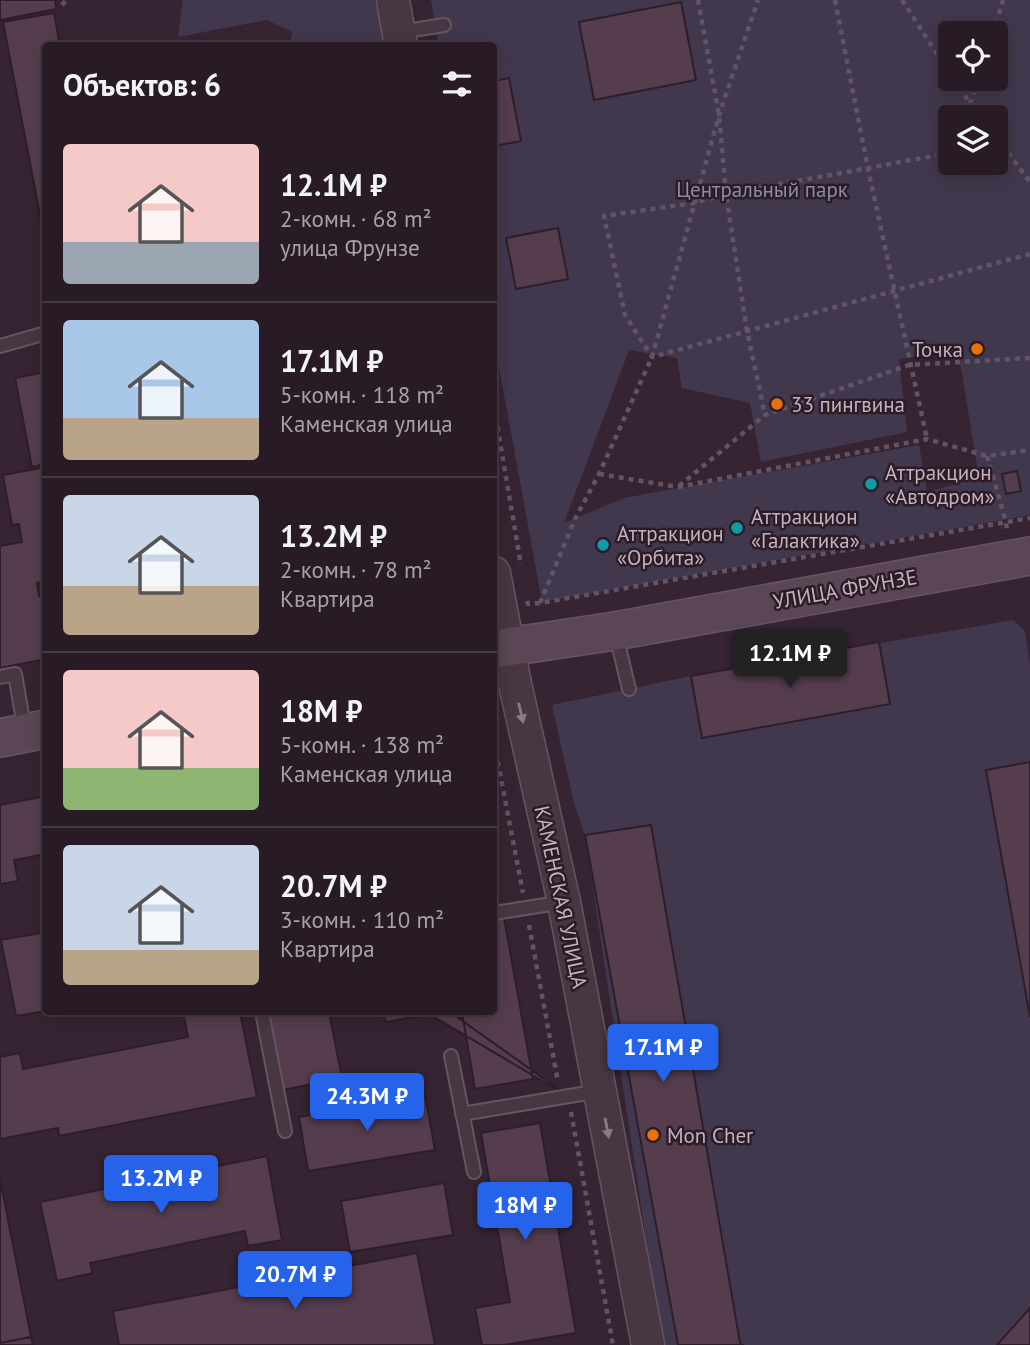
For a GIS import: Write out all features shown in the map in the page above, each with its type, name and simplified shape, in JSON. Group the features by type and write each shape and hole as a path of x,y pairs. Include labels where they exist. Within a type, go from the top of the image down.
{"main road":[{"name":"УЛИЦА ФРУНЗЕ","path":"500,648 615,631 1019,558"}],"street":[{"path":"393,0 400,39"},
{"name":"КАМЕНСКАЯ УЛИЦА","path":"508,576 500,648 564,902 648,1345"}],"lane":[{"path":"400,39 443,25"},
{"path":"0,346 42,334"},
{"path":"615,631 629,689"},
{"path":"0,677 15,674 24,733"},
{"path":"497,913 564,902"},
{"path":"263,1015 285,1130"},
{"path":"451,1056 474,1172"},
{"path":"462,1114 600,1091"}],"path":[{"path":"62,5 66,0"},
{"path":"698,0 719,115 726,194 747,331 765,415"},
{"path":"540,603 575,519 599,474 652,357 719,115 758,0"},
{"path":"835,0 893,292 927,439"},
{"path":"902,0 938,56"},
{"path":"997,21 1003,0"},
{"path":"961,91 970,104"},
{"path":"970,104 974,91"},
{"path":"652,357 625,315 604,216 694,203 726,194 938,155"},
{"path":"1008,156 1030,181"},
{"path":"652,357 1030,254"},
{"path":"678,487 765,415 909,365 1030,358"},
{"path":"599,474 678,487 927,439 987,457 1030,450"},
{"path":"497,443 508,576"},
{"path":"987,457 1019,558"},
{"path":"526,591 528,604 540,603 1030,518"},
{"path":"497,758 557,1081 568,1096 613,1345"}],"green space":[{"path":"183,0 375,0 385,42 290,42 292,32 267,20 178,37"},
{"name":"Центральный парк","path":"431,0 1030,0 1030,515 542,602 497,355 497,42 438,42","holes":["629,350 677,358 682,388 750,403 761,462 907,432 899,359 947,351 961,367 979,478 927,492 919,445 624,498 564,523"]},
{"path":"1013,620 1025,631 1030,665 1030,1345 662,1345 585,835 574,803 552,705 691,676"}],"building":[{"path":"0,0 55,0 56,9 0,20"},
{"path":"681,2 696,80 594,100 579,22"},
{"path":"54,13 59,42 42,42 42,225 3,22"},
{"path":"509,78 521,141 497,145 497,80"},
{"path":"558,228 568,279 516,289 506,238"},
{"path":"42,373 42,465 32,467 15,378"},
{"path":"42,468 42,582 37,583 39,596 42,595 42,660 0,668 0,546 22,542 19,524 12,525 3,475"},
{"path":"1017,471 1021,491 1006,494 1002,474"},
{"path":"879,642 890,704 702,738 691,676"},
{"path":"1030,762 1030,1017 986,770"},
{"path":"42,797 42,855 14,860 18,881 0,884 0,805"},
{"path":"651,825 740,1343 743,1345 678,1345 585,835"},
{"path":"504,918 533,1079 475,1089 463,1015 497,1015 497,919"},
{"path":"42,933 42,1012 16,1016 1,940"},
{"path":"184,1015 241,1015 257,1097 59,1136 58,1128 0,1139 0,1057 20,1053 23,1069 188,1037"},
{"path":"268,1015 330,1015 342,1078 283,1090"},
{"path":"384,1015 424,1015 386,1022"},
{"path":"431,1015 454,1015 568,1096"},
{"path":"425,1095 435,1150 308,1171 299,1117"},
{"path":"540,1123 576,1333 504,1345 482,1345 475,1308 510,1302 481,1133"},
{"path":"267,1156 282,1240 248,1246 245,1231 90,1263 93,1273 57,1281 40,1202"},
{"path":"0,1179 31,1337 0,1343"},
{"path":"444,1183 453,1235 350,1252 341,1201"},
{"path":"417,1253 435,1345 119,1345 113,1311"},
{"path":"1030,1308 1030,1345 997,1345"},
{"path":"31,1337 33,1345 0,1345 0,1343"}],"place":[{"name":"Точка","path":"977,349"},
{"name":"33 пингвина","path":"777,404"},
{"name":"Аттракцион «Автодром»","path":"871,484"},
{"name":"Аттракцион «Галактика»","path":"737,528"},
{"name":"Аттракцион «Орбита»","path":"603,545"},
{"name":"Mon Cher","path":"653,1135"}]}
